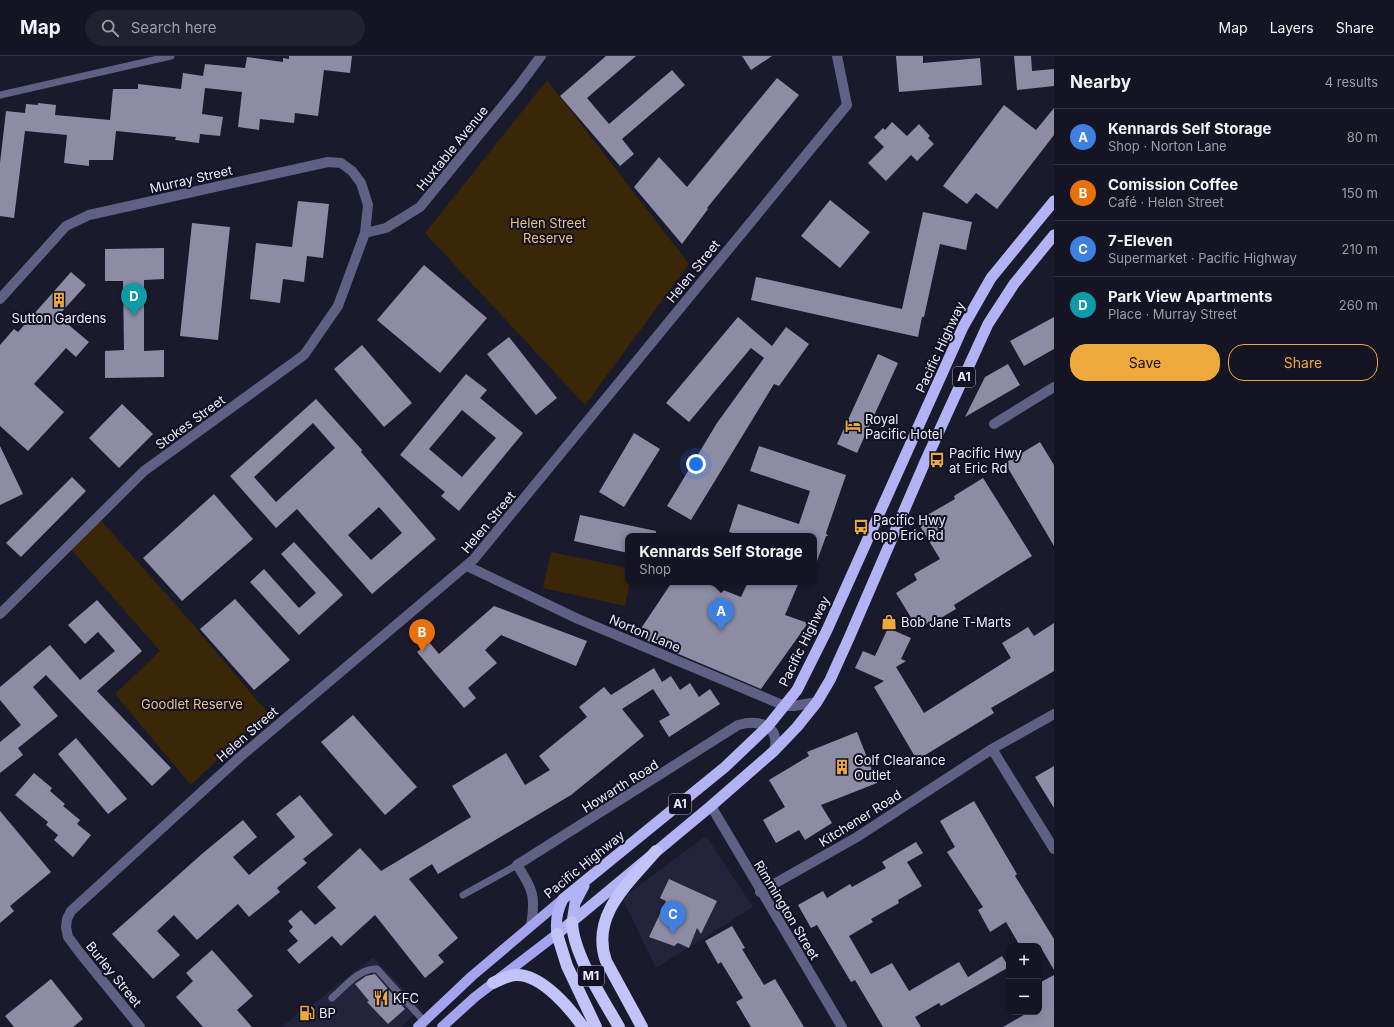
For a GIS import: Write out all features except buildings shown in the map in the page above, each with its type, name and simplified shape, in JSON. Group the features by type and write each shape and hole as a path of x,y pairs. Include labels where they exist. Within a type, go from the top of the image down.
{"highway":[{"name":"Pacific Highway","path":"563,899 725,767 768,726 797,690 808,670 963,327 991,278 1054,202"},
{"name":"A1","path":"656,851 711,806 774,751 798,727 817,702 830,680 849,638 925,462 988,324 1014,284 1054,235"},
{"path":"557,934 656,851"},
{"name":"M1","path":"642,1027 609,968 603,950 603,929 606,915 614,900 656,851"},
{"name":"A1","path":"572,922 575,903 589,878"},
{"path":"563,899 557,913 557,934 567,966 596,1027"},
{"name":"M1","path":"572,922 576,943 592,979 619,1027"},
{"path":"493,983 513,975 533,978 565,1005 583,1027"}],"main road":[{"name":"Pacific Highway","path":"421,1024 472,976 563,899"},
{"path":"442,1027 493,983 557,934"}],"street":[{"name":"Huxtable Avenue","path":"365,233 386,228 420,207 518,87 541,56"},
{"name":"Helen Street","path":"68,936 66,919 79,903 240,757 467,566 847,105 837,56"},
{"name":"Murray Street","path":"0,299 66,226 89,215 328,162 341,163 352,170 361,183 368,205 365,233"},
{"name":"Stokes Street","path":"0,614 144,471 304,355 338,306 365,233"},
{"path":"994,424 1054,387"},
{"name":"Norton Lane","path":"467,566 578,619 785,706 817,702"},
{"name":"Kitchener Road","path":"760,892 857,837 992,749 1054,714"},
{"name":"Howarth Road","path":"517,865 738,725 750,722 768,726"},
{"path":"768,726 775,738 774,751"},
{"path":"992,749 1054,848"},
{"name":"Rimmington Street","path":"711,806 760,892 842,1027"},
{"path":"517,865 526,879 534,898 531,925"},
{"name":"Burley Street","path":"68,936 140,1027"}],"lane":[{"path":"0,95 171,56"},
{"name":"Howarth Road","path":"463,895 517,865"},
{"path":"332,998 362,972 370,969 377,969 421,1024"}],"shaded area":[{"path":"706,836 753,907 656,968 622,898"},
{"path":"373,957 421,1007 402,1027 282,1027 309,1003 312,1005"}],"green space":[{"name":"Helen Street Reserve","path":"547,80 689,264 585,405 425,233"},
{"name":"Goodlet Reserve","path":"98,517 190,621 267,712 191,785 115,694 160,651 69,547"},
{"path":"551,552 625,567 625,585 629,585 625,606 543,588"}],"place":[{"name":"Sutton Gardens","path":"59,300"},
{"name":"Park View Apartments","path":"134,316"},
{"name":"Royal Pacific Hotel","path":"853,426"},
{"name":"Pacific Hwy at Eric Rd","path":"937,460"},
{"name":"Pacific Hwy opp Eric Rd","path":"861,527"},
{"name":"Bob Jane T-Marts","path":"889,622"},
{"name":"Kennards Self Storage","path":"721,631"},
{"name":"Comission Coffee","path":"422,652"},
{"name":"Golf Clearance Outlet","path":"842,767"},
{"name":"7-Eleven","path":"673,934"},
{"name":"KFC","path":"381,998"},
{"name":"BP","path":"307,1013"}]}
